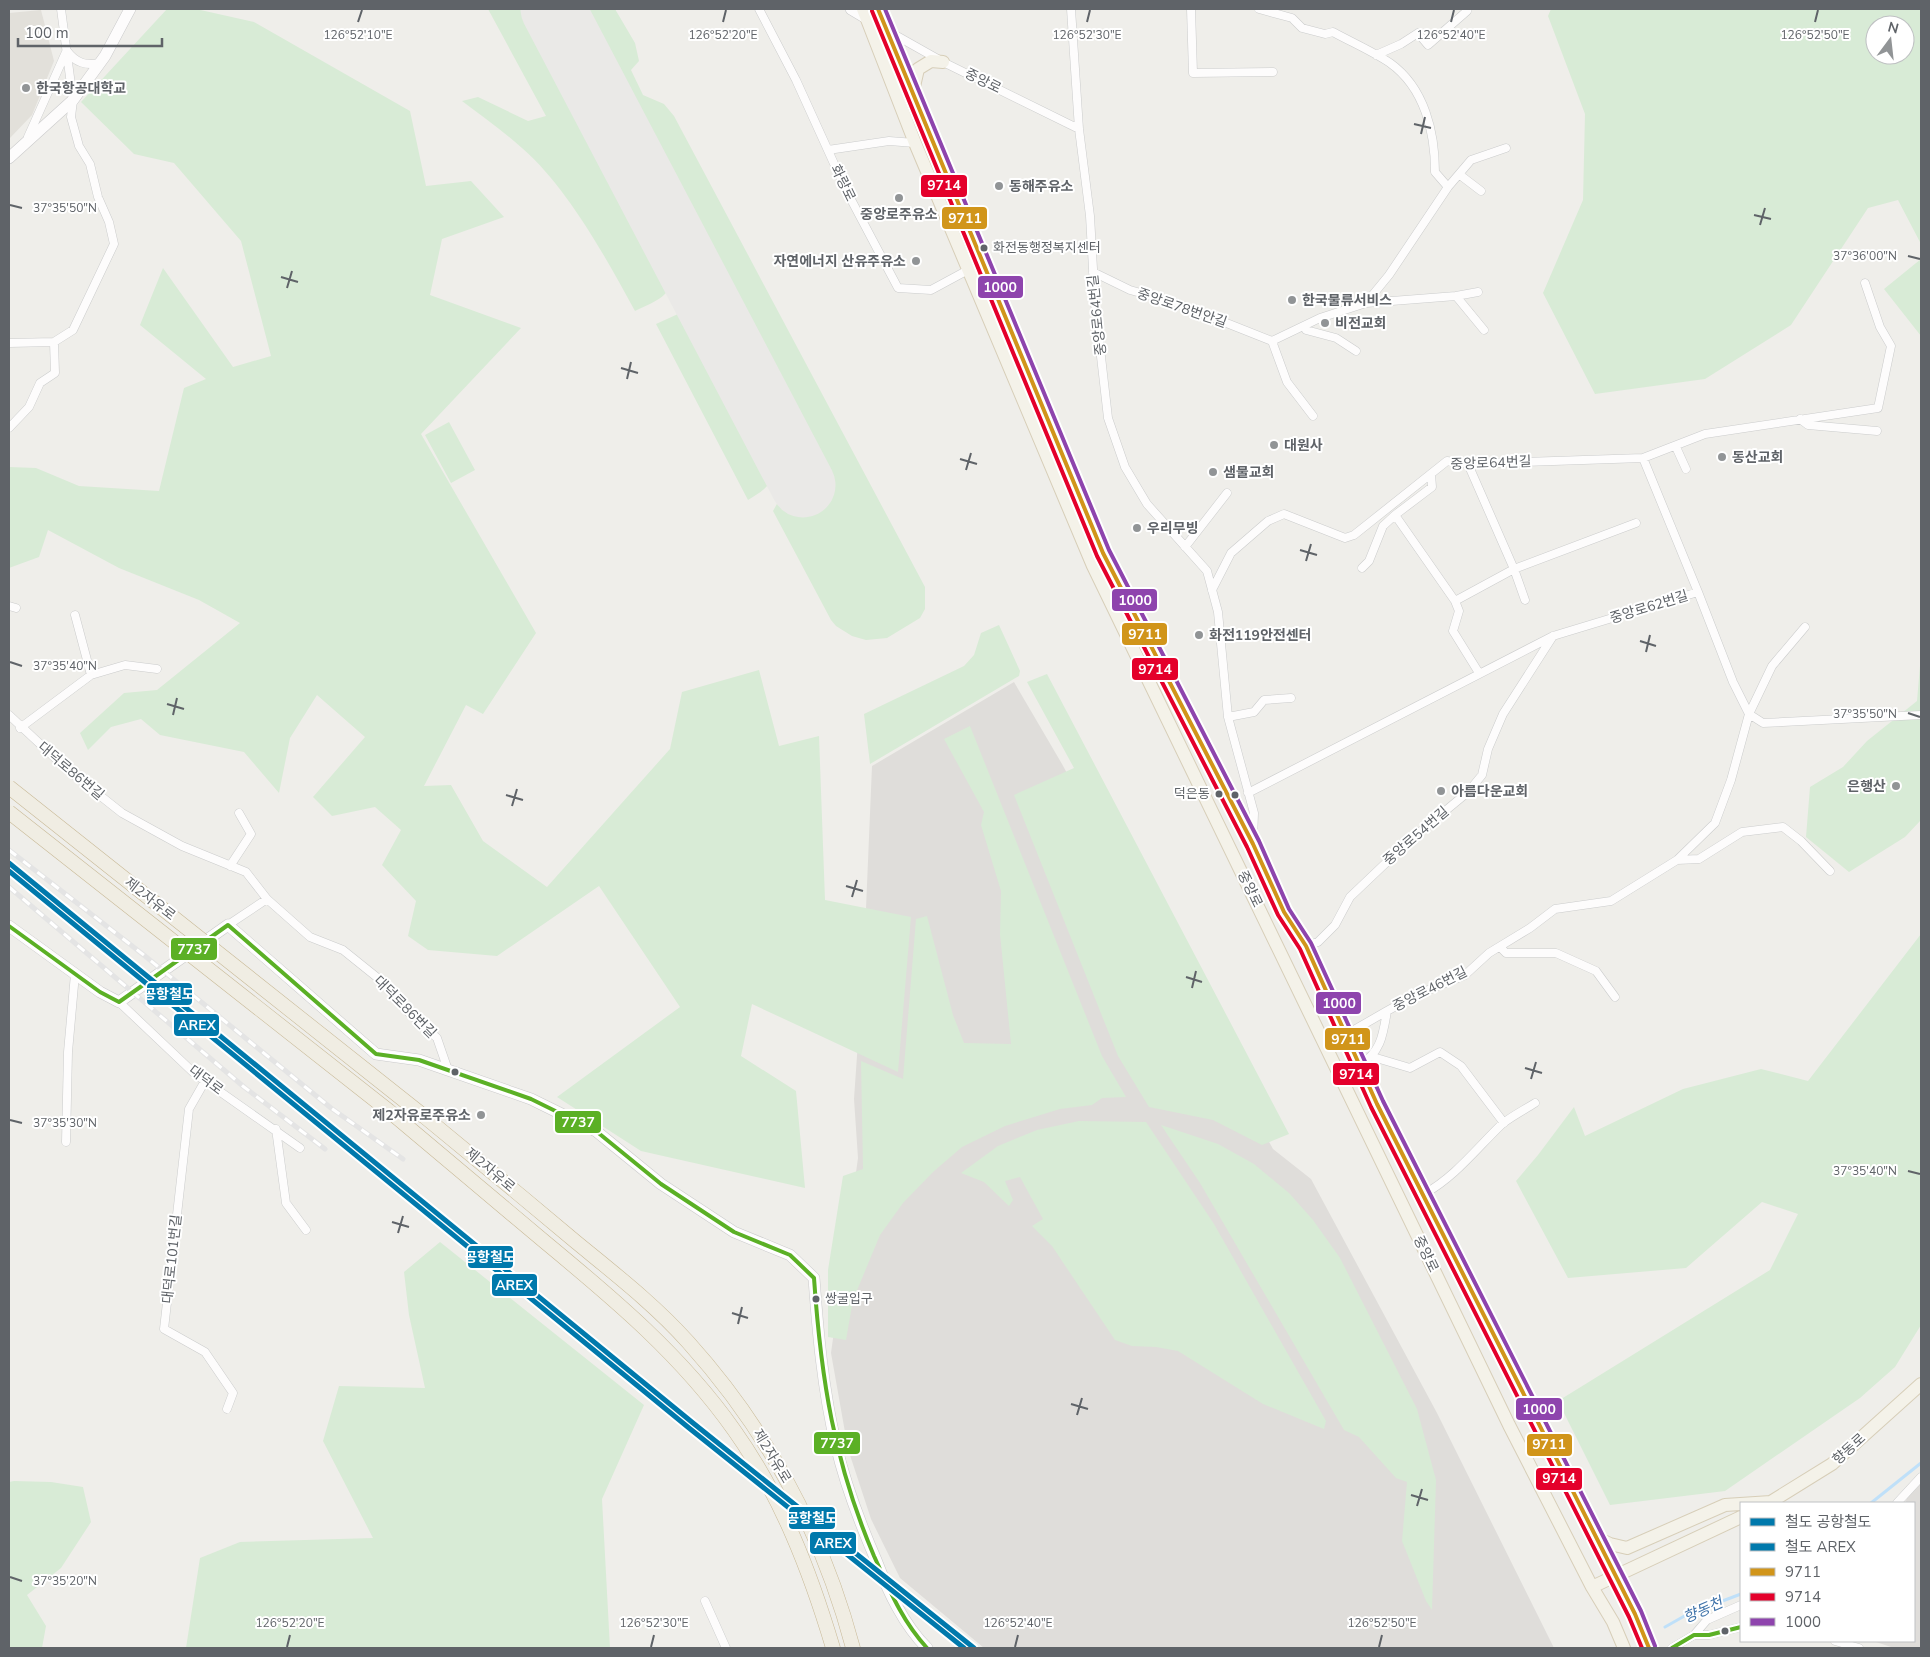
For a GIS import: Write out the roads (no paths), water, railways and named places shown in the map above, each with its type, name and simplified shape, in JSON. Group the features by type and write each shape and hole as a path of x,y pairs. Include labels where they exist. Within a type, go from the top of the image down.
{"highway":[{"name":"제2자유로","path":"9,787 425,1116 646,1300 688,1342 716,1375 766,1444 795,1495 821,1550 840,1598 853,1648"},
{"name":"제2자유로","path":"9,812 388,1111 629,1312 670,1351 710,1396 735,1431 786,1517 818,1596 833,1648"}],"main road":[{"name":"중앙로","path":"878,9 1102,553 1253,844 1284,912 1306,946 1377,1104 1635,1614 1648,1645"},
{"name":"중앙로","path":"866,14 915,143 1093,566 1509,1425 1592,1587 1613,1622 1624,1648"},
{"path":"912,91 918,69 931,62 943,62"},
{"name":"향동로","path":"1772,1502 1832,1464 1921,1384"},
{"path":"1595,1538 1627,1548 1725,1505 1740,1504"},
{"path":"1592,1587 1614,1575 1740,1517"}],"street":[{"path":"9,343 54,342 73,330 114,244 109,222 98,197 90,164 79,146 71,117 72,100 62,9"},
{"path":"9,158 72,100 100,63 130,9"},
{"name":"화랑로","path":"759,9 796,80 846,190 898,288 931,290 968,270"},
{"path":"851,9 866,14 888,31"},
{"name":"중앙로64번길","path":"1071,9 1079,129 1090,216 1093,272 1108,418 1125,467 1147,504 1207,571 1218,612 1228,717 1254,814 1253,844"},
{"path":"1191,9 1193,73 1273,72"},
{"path":"1259,9 1292,18 1302,28 1325,34 1333,32 1376,55 1400,71 1414,89 1429,119 1435,145 1435,172 1448,187"},
{"path":"1376,55 1401,44 1418,33 1428,45 1467,11"},
{"name":"중앙로","path":"888,31 943,62 1079,129"},
{"path":"66,50 72,58 80,63 90,65 100,63"},
{"path":"24,145 38,118 66,50"},
{"path":"828,150 889,141 915,143"},
{"path":"1366,303 1390,275 1448,187 1471,160 1506,148"},
{"path":"1460,175 1481,191"},
{"name":"중앙로78번안길","path":"1093,272 1130,290 1176,303 1272,341"},
{"name":"중앙로64번길","path":"1212,590 1231,553 1268,521 1284,514 1345,538 1354,535 1446,462 1468,464 1643,458 1676,447 1705,434 1878,408 1891,346 1880,327 1865,283"},
{"path":"1313,416 1287,382 1272,341 1320,318 1366,303 1456,296 1478,292"},
{"path":"1456,296 1484,330"},
{"path":"1304,326 1306,330 1336,338 1356,351"},
{"path":"9,428 29,407 40,383 55,373 54,342"},
{"name":"중앙로64번길","path":"1800,419 1808,425 1877,431"},
{"path":"1676,447 1686,469"},
{"path":"1643,458 1698,592"},
{"path":"1468,464 1514,569 1525,600"},
{"path":"1362,568 1369,561 1383,526 1432,487 1431,474"},
{"path":"1185,547 1227,493"},
{"path":"1395,515 1455,601 1459,611 1453,631 1479,673"},
{"path":"1455,601 1514,569 1636,523"},
{"name":"중앙로62번길","path":"1248,793 1553,636 1698,592 1732,682 1749,714"},
{"path":"75,615 90,675"},
{"name":"중앙로46번길","path":"1372,1058 1381,1042 1386,1012 1414,996 1465,975 1500,947 1555,909 1612,901 1677,860 1715,823 1730,780 1749,714 1772,666 1805,627"},
{"name":"중앙로54번길","path":"1306,946 1318,942 1336,925 1350,897 1408,841 1468,792 1482,775 1488,750 1503,714 1553,636"},
{"path":"20,728 90,675 125,665 158,670"},
{"path":"1228,717 1254,712 1264,700 1291,698"},
{"path":"1749,714 1763,723 1921,714"},
{"name":"대덕로86번길","path":"9,715 20,728 69,772 122,813 182,846 246,872 267,899 310,937 342,950 389,987 407,1011 437,1038 448,1070"},
{"path":"230,866 251,834 239,813"},
{"name":"중앙로46번길","path":"1677,860 1699,859 1742,832 1783,827 1801,841 1830,871"},
{"path":"119,1002 267,899"},
{"path":"228,925 376,1054 420,1060 531,1099 596,1132 661,1184 734,1232 790,1256 814,1278 819,1347 836,1444 859,1520 892,1598 919,1646"},
{"name":"대덕로","path":"9,926 100,992 119,1002 205,1081 276,1129 300,1148"},
{"path":"1500,947 1506,953 1556,952 1596,971 1615,997"},
{"path":"66,1142 68,1052 75,974"},
{"path":"1347,1034 1386,1012"},
{"path":"1360,1065 1372,1058 1410,1068 1440,1052 1460,1066 1504,1123"},
{"name":"대덕로101번길","path":"205,1081 188,1108 164,1329 205,1352 233,1393 227,1409"},
{"path":"1424,1194 1435,1188 1465,1162 1504,1123 1535,1103"},
{"path":"276,1129 286,1203 306,1230"},
{"path":"1898,1502 1921,1477"},
{"path":"704,1600 726,1648"},
{"path":"1672,1648 1694,1635 1707,1620 1740,1605"},
{"path":"1694,1635 1709,1635 1740,1627"},
{"path":"1838,1642 1859,1648"}],"waterway":[{"name":"향동천","path":"1872,1502 1921,1463"},
{"name":"향동천","path":"1665,1627 1688,1614 1740,1594"}],"railway":[{"path":"9,850 145,956 331,1108 403,1159"},
{"path":"9,887 244,1087 325,1149"}],"rail line":[{"name":"공항철도","path":"9,863 693,1423 974,1648"},
{"name":"AREX","path":"9,871 689,1428 964,1648"}],"place":[{"name":"한국항공대학교","path":"26,88"},
{"name":"동해주유소","path":"999,186"},
{"name":"중앙로주유소","path":"899,198"},
{"name":"화전동행정복지센터","path":"984,248"},
{"name":"자연에너지 산유주유소","path":"916,261"},
{"name":"한국물류서비스","path":"1292,300"},
{"name":"비전교회","path":"1325,323"},
{"name":"대원사","path":"1274,445"},
{"name":"동산교회","path":"1722,457"},
{"name":"샘물교회","path":"1213,472"},
{"name":"우리무빙","path":"1137,528"},
{"name":"화전119안전센터","path":"1199,635"},
{"name":"은행산","path":"1896,786"},
{"name":"아름다운교회","path":"1441,791"},
{"name":"덕은동","path":"1219,794"},
{"name":"제2자유로주유소","path":"481,1115"},
{"name":"쌍굴입구","path":"816,1299"}]}
